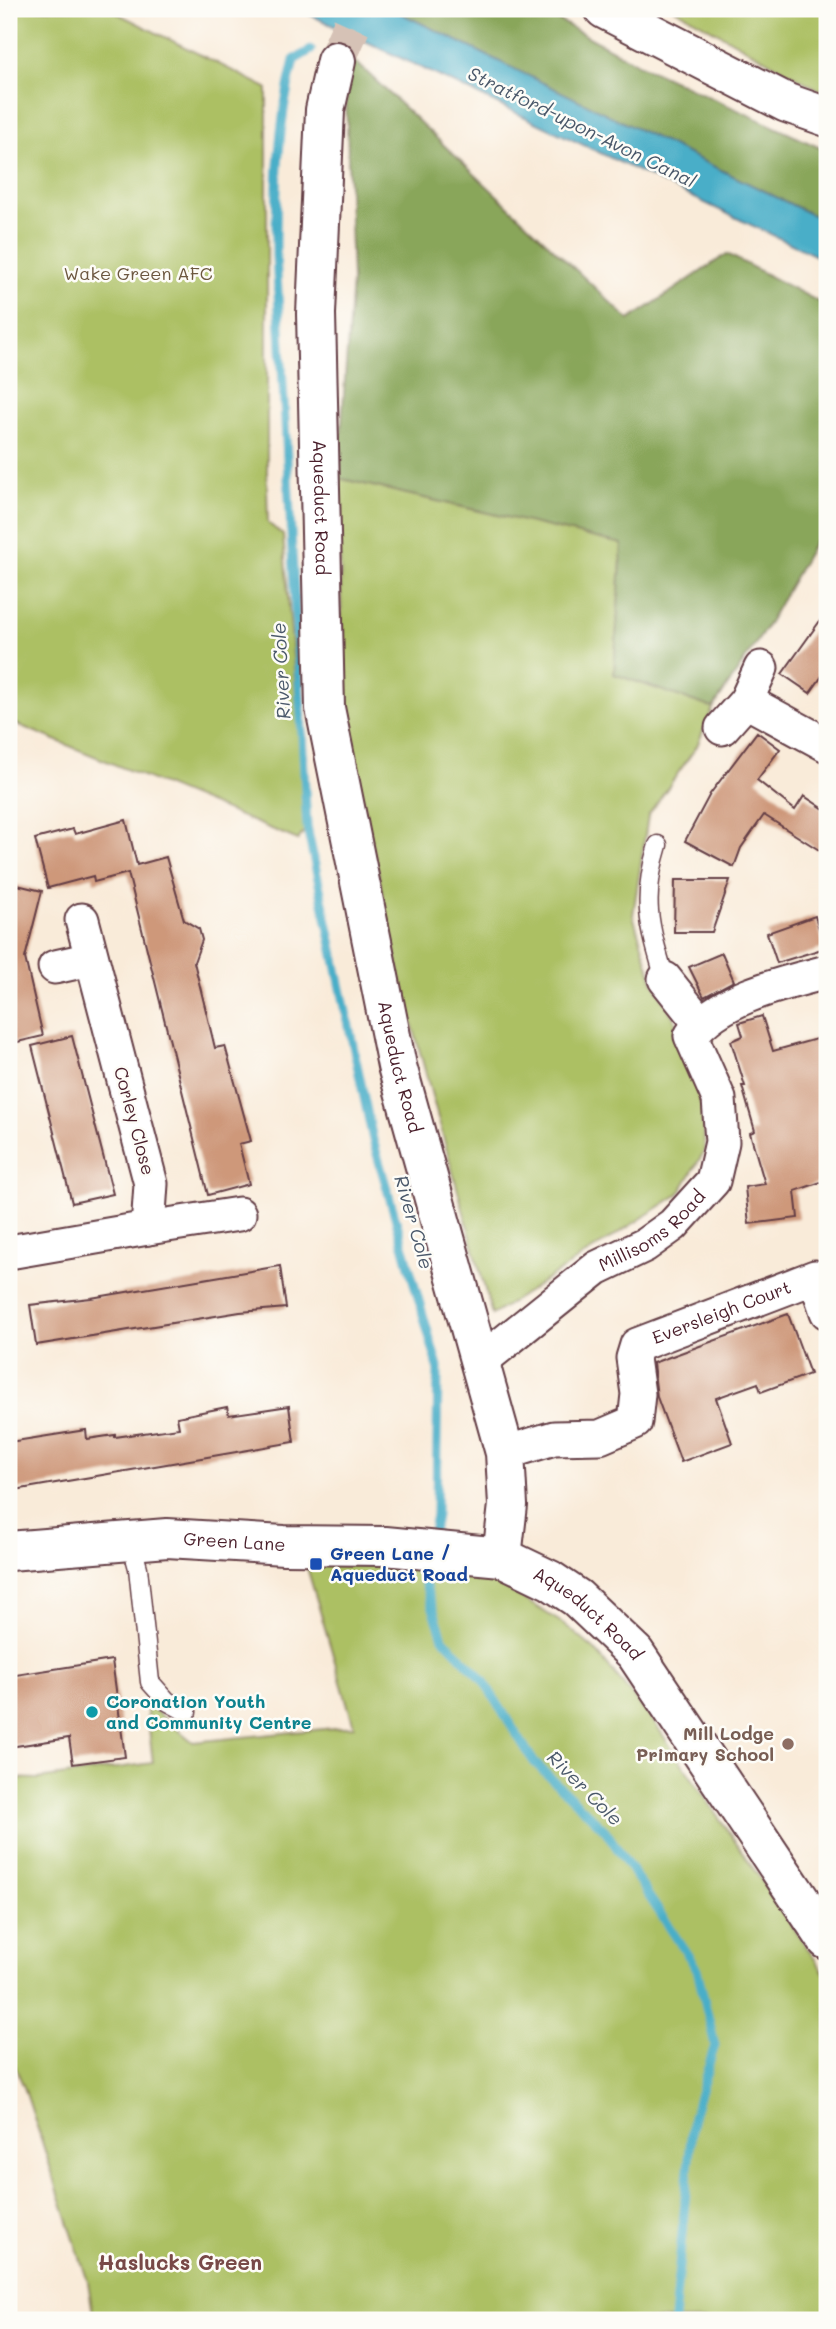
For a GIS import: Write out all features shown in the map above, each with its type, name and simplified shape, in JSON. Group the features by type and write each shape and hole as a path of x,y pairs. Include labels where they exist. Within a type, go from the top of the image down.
{"street":[{"path":"604,9 787,103 827,117"},
{"name":"Aqueduct Road","path":"336,61 325,110 316,314 325,708 397,1066 505,1453 508,1505 502,1557 550,1580 576,1598 635,1653 827,1940"},
{"path":"722,727 746,701 761,668"},
{"path":"746,701 827,745"},
{"name":"Corley Close","path":"82,920 151,1184 148,1228"},
{"path":"54,967 91,959"},
{"path":"665,979 700,1023 748,996 827,972"},
{"name":"Millisoms Road","path":"480,1362 597,1268 645,1245 673,1225 713,1181 722,1142 719,1099 691,1037 700,1023"},
{"path":"9,1252 239,1213"},
{"name":"Eversleigh Court","path":"505,1453 554,1438 600,1437 635,1422 638,1394 633,1358 637,1345 815,1277 827,1312"},
{"name":"Green Lane","path":"9,1551 167,1538 285,1545 385,1546 502,1557"}],"lane":[{"path":"658,845 649,875 648,920 665,979"},
{"path":"130,1539 138,1568 150,1682 167,1701 187,1712"}],"green space":[{"name":"Wake Green AFC","path":"9,9 109,9 267,88 268,523 283,535 307,827 298,840 9,721"},
{"path":"392,9 538,9 638,64 827,151 827,222"},
{"path":"675,9 827,9 827,92 818,89"},
{"path":"357,63 629,320 727,254 827,306 827,520 764,631 713,708 614,674 622,544 338,478 352,280 345,65"},
{"path":"338,478 622,544 614,674 713,708 697,746 648,816 633,915 653,981 675,1020 700,1098 705,1150 679,1194 492,1315 403,990 355,762 343,672"},
{"path":"405,1563 483,1574 564,1624 595,1650 654,1722 827,1977 827,2164 817,2177 827,2251 827,2320 94,2320 88,2282 24,2087 9,2053 9,1778 38,1779 153,1763 146,1703 193,1742 354,1726 306,1564"}],"water":[{"name":"Stratford-upon-Avon Canal","path":"298,9 392,9 827,222 827,261"}],"building":[{"path":"827,611 827,669 810,693 782,674"},
{"path":"757,732 780,749 757,780 795,810 804,796 827,811 827,855 764,815 741,848 734,867 685,841 710,794"},
{"path":"126,820 137,865 166,857 184,920 199,929 202,940 194,962 215,1048 225,1046 251,1141 239,1144 249,1184 208,1195 128,873 94,882 93,876 48,888 35,839 73,829 75,834"},
{"path":"675,880 730,880 712,932 674,932"},
{"path":"9,883 42,891 25,958 43,1036 9,1044"},
{"path":"815,916 825,948 777,963 767,933"},
{"path":"722,953 734,981 704,997 689,967"},
{"path":"762,1016 773,1051 827,1036 827,1180 795,1191 798,1218 749,1224 745,1187 765,1184 750,1133 755,1131 742,1086 745,1086 731,1041 743,1036 739,1023"},
{"path":"72,1036 113,1194 72,1203 32,1046"},
{"path":"280,1266 286,1308 240,1312 36,1345 30,1305 91,1298"},
{"path":"788,1314 810,1374 761,1392 758,1383 716,1398 732,1443 681,1462 657,1397 653,1363"},
{"path":"289,1406 294,1442 9,1491 9,1442 86,1430 87,1439 115,1437 179,1428 177,1417 227,1407 229,1415"},
{"path":"112,1660 125,1757 73,1764 69,1738 9,1747 9,1676"}],"waterway":[{"name":"River Cole","path":"311,50 294,60 288,85 277,181 276,230 307,827 373,1140 438,1367 436,1515 431,1543"},
{"name":"River Cole","path":"428,1560 424,1581 443,1638 483,1680 534,1762 605,1830 697,1969 715,2045 693,2116 674,2320"}],"tunnel":[{"path":"336,61 359,9"}],"place":[{"name":"Green Lane / Aqueduct Road","path":"316,1564"},
{"name":"Coronation Youth and Community Centre","path":"92,1712"},
{"name":"Mill Lodge Primary School","path":"788,1744"}],"district":[{"name":"Haslucks Green","path":"180,2263"}]}
